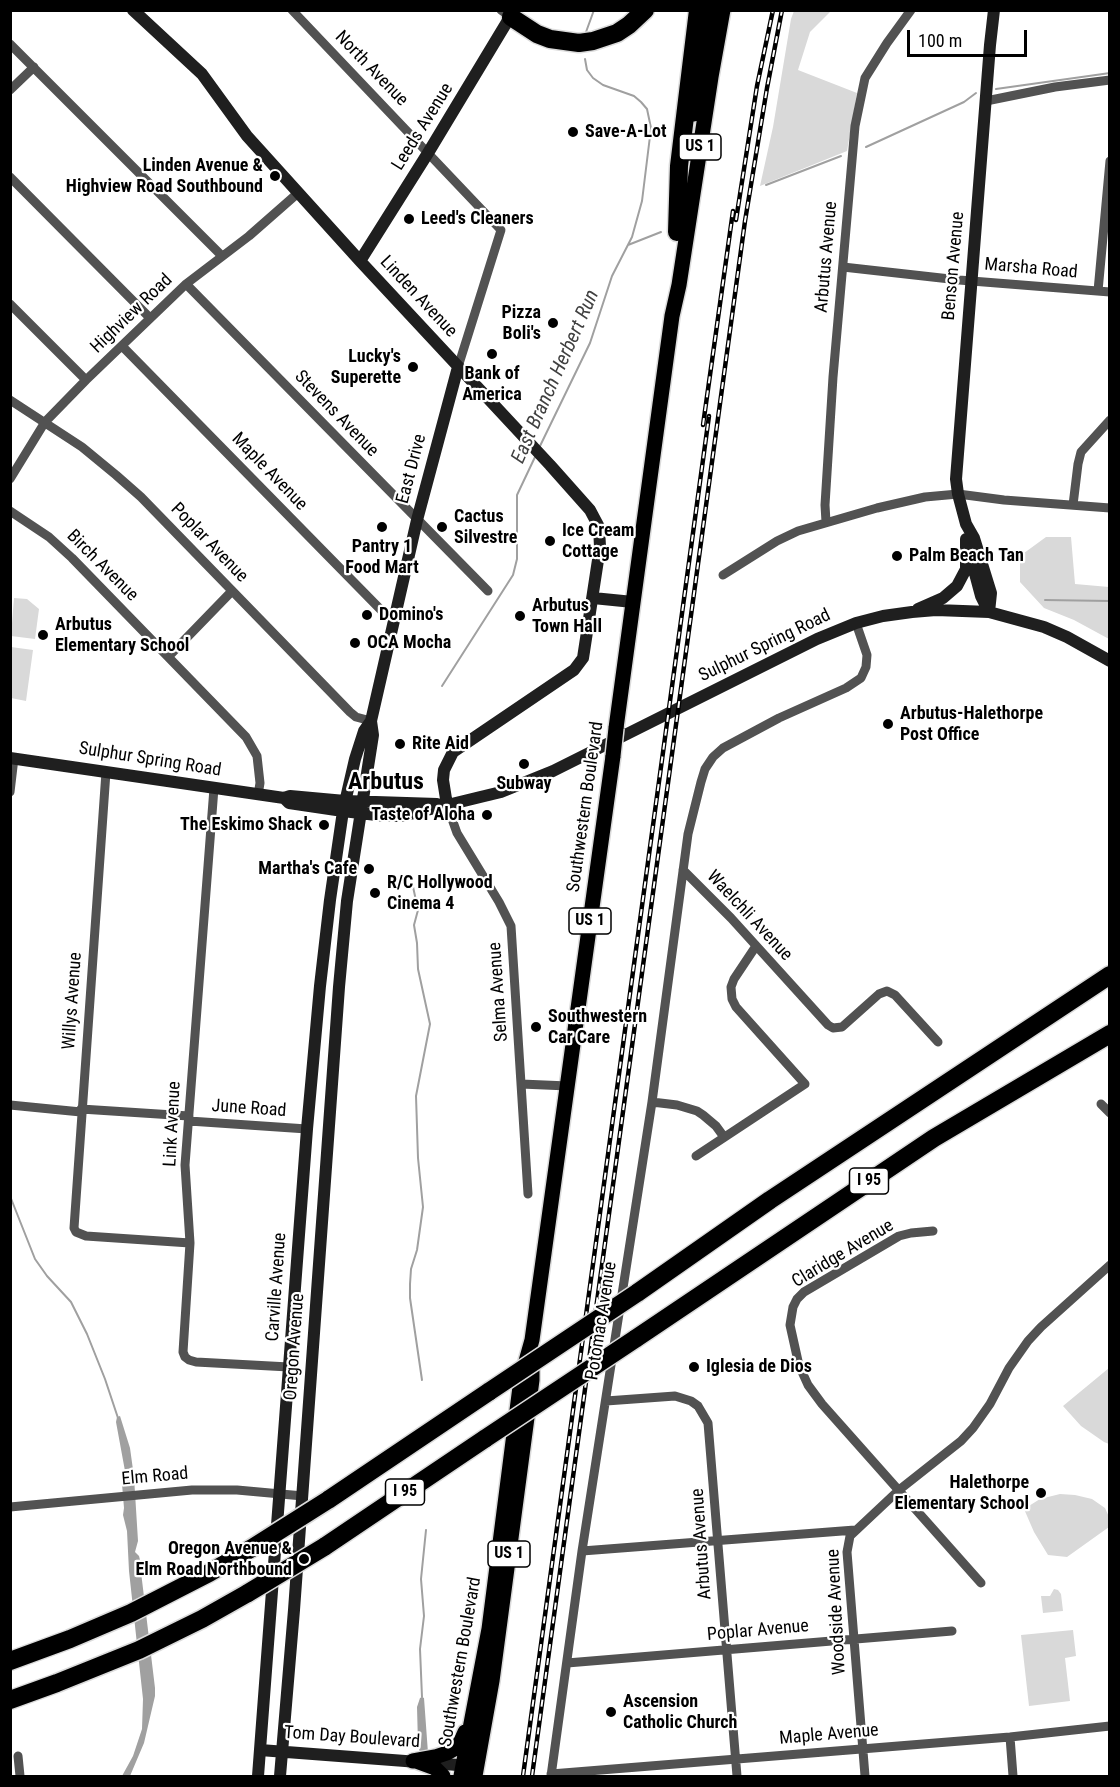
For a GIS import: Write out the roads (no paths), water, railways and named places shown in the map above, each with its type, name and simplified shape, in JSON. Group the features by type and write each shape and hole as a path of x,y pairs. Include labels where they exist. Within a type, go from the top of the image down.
{"highway":[{"path":"508,13 537,34 550,39 579,43 617,33 645,10"},
{"path":"677,232 679,166 698,10"},
{"name":"I 95","path":"10,1661 111,1622 172,1593 252,1548 328,1500 637,1293 770,1200 1110,974"},
{"name":"I 95","path":"10,1700 114,1660 184,1628 324,1547 924,1144 1110,1034"}],"main road":[{"name":"Southwestern Boulevard","path":"672,316 671,277 710,10"},
{"name":"Southwestern Boulevard","path":"469,1771 471,1718 489,1629 521,1379 532,1340 672,316 679,285 723,10"},
{"name":"Southwestern Boulevard","path":"469,1771 492,1681 532,1380 532,1340"},
{"path":"413,1761 435,1757 456,1748 471,1718"},
{"path":"413,1761 435,1768 443,1776"}],"street":[{"name":"Linden Avenue","path":"133,10 202,74 247,136 590,510 599,527 600,547 593,598"},
{"name":"North Avenue","path":"292,10 501,230"},
{"name":"Arbutus Avenue","path":"826,522 825,505 855,126 863,86 874,62 911,10"},
{"name":"Benson Avenue","path":"989,612 991,593 974,538 966,524 958,494 957,472 994,10"},
{"name":"Leeds Avenue","path":"360,261 428,153 508,13"},
{"path":"10,44 222,256"},
{"path":"10,90 34,67"},
{"path":"986,101 1054,87 1110,80"},
{"path":"1098,291 1110,161"},
{"path":"10,177 150,318"},
{"name":"Highview Road","path":"10,479 45,422 86,380 186,284 298,193"},
{"name":"East Drive","path":"361,808 373,735 371,721 417,520 458,367 501,230"},
{"name":"Marsha Road","path":"843,267 1110,292"},
{"name":"Stevens Avenue","path":"186,284 488,591"},
{"path":"10,304 86,380"},
{"name":"Maple Avenue","path":"122,346 382,611 395,616"},
{"name":"Poplar Avenue","path":"10,400 82,447 124,482 350,712 356,717 371,721"},
{"path":"1073,505 1081,452 1110,420"},
{"path":"723,575 789,534 915,499 958,494 1110,508"},
{"name":"Birch Avenue","path":"10,511 49,537 72,558 235,724 257,756 258,795"},
{"name":"Benson Avenue","path":"966,524 966,539 981,596 989,612"},
{"path":"912,612 943,598 957,586 966,569 966,539"},
{"path":"169,656 232,591"},
{"path":"447,805 444,770 453,752 579,665 584,658 593,598 633,602"},
{"name":"Sulphur Spring Road","path":"12,758 258,795 284,798 290,796 361,808 447,805 525,784 817,639 856,622 936,610 989,612 1044,627 1110,661"},
{"name":"Waelchli Avenue","path":"856,622 867,655 866,667 861,678 845,689 779,718 735,741 713,757 705,769 688,834 684,870 828,1025 842,1027 879,994 887,991 895,995 938,1042"},
{"name":"East Drive","path":"344,806 364,731 371,721"},
{"path":"10,792 12,758"},
{"name":"Willys Avenue","path":"106,772 73,1221 76,1232 86,1236 190,1243"},
{"name":"Link Avenue","path":"214,788 185,1165 190,1243 182,1345 184,1357 196,1362 290,1367"},
{"name":"Selma Avenue","path":"447,805 458,833 500,902 511,926 528,1194"},
{"name":"Carville Avenue","path":"258,1776 307,1129 330,900 344,806"},
{"name":"Oregon Avenue","path":"280,1776 347,901 361,808"},
{"name":"Potomac Avenue","path":"551,1775 582,1551 652,1102 684,870"},
{"path":"696,1156 805,1084 736,1007 732,999 731,987 734,979 756,946"},
{"path":"316,1032 336,1034"},
{"path":"521,1084 568,1086"},
{"path":"652,1102 677,1105 703,1114 724,1137"},
{"path":"1101,1104 1110,1113"},
{"name":"June Road","path":"10,1105 307,1129"},
{"name":"Claridge Avenue","path":"933,1231 899,1236 804,1292 796,1299 790,1325 798,1361 808,1385 822,1404 981,1583"},
{"name":"Woodside Avenue","path":"865,1776 847,1552 850,1536 899,1490 974,1428 987,1410 1009,1368 1028,1341 1110,1265"},
{"name":"Arbutus Avenue","path":"606,1401 675,1396 698,1406 708,1423 737,1776"},
{"name":"Elm Road","path":"10,1507 208,1489 303,1496"},
{"path":"582,1551 855,1530"},
{"name":"Poplar Avenue","path":"567,1663 952,1631"},
{"name":"Maple Avenue","path":"551,1775 1010,1737 1110,1726"},
{"path":"1010,1737 1013,1776"},
{"name":"Tom Day Boulevard","path":"260,1750 413,1761 469,1771"},
{"path":"18,1756 20,1776"}],"waterway":[{"name":"East Branch Herbert Run","path":"586,32 594,10"},
{"name":"East Branch Herbert Run","path":"540,446 590,343 612,276 632,237 642,201 651,128 647,109 641,102 634,96 603,85 593,78 587,70 585,59"},
{"path":"996,89 1110,73"},
{"path":"866,147 964,102 976,93"},
{"path":"766,185 841,156"},
{"path":"628,245 661,232"},
{"name":"East Branch Herbert Run","path":"442,686 513,575 517,559 517,495 535,457"},
{"path":"1045,600 1110,601"},
{"name":"East Branch Herbert Run","path":"412,882 418,910 414,925 418,969 430,1024 416,1096 418,1158 423,1207 410,1284 422,1380"},
{"path":"10,1196 35,1259 71,1302 87,1334 118,1418"},
{"name":"East Branch Herbert Run","path":"422,1697 420,1649 424,1616 421,1579 426,1530"}],"railway":[{"path":"736,220 757,86 773,10"},
{"path":"532,1776 745,221 782,10"},
{"path":"703,425 733,211"},
{"path":"523,1776 709,416"}],"place":[{"name":"Save-A-Lot","path":"573,132"},
{"name":"Linden Avenue & Highview Road Southbound","path":"275,176"},
{"name":"Leed's Cleaners","path":"409,219"},
{"name":"Pizza Boli's","path":"553,323"},
{"name":"Bank of America","path":"492,354"},
{"name":"Lucky's Superette","path":"413,367"},
{"name":"Pantry 1 Food Mart","path":"382,527"},
{"name":"Cactus Silvestre","path":"442,527"},
{"name":"Ice Cream Cottage","path":"550,541"},
{"name":"Palm Beach Tan","path":"897,556"},
{"name":"Domino's","path":"367,615"},
{"name":"Arbutus Town Hall","path":"520,616"},
{"name":"Arbutus Elementary School","path":"43,635"},
{"name":"OCA Mocha","path":"355,643"},
{"name":"Arbutus-Halethorpe Post Office","path":"888,724"},
{"name":"Rite Aid","path":"400,744"},
{"name":"Subway","path":"524,764"},
{"name":"Taste of Aloha","path":"487,815"},
{"name":"The Eskimo Shack","path":"324,825"},
{"name":"Martha's Cafe","path":"369,869"},
{"name":"R/C Hollywood Cinema 4","path":"375,893"},
{"name":"Southwestern Car Care","path":"536,1027"},
{"name":"Iglesia de Dios","path":"694,1367"},
{"name":"Halethorpe Elementary School","path":"1041,1493"},
{"name":"Oregon Avenue & Elm Road Northbound","path":"304,1559"},
{"name":"Ascension Catholic Church","path":"611,1712"}],"district":[{"name":"Arbutus","path":"386,783"}]}
